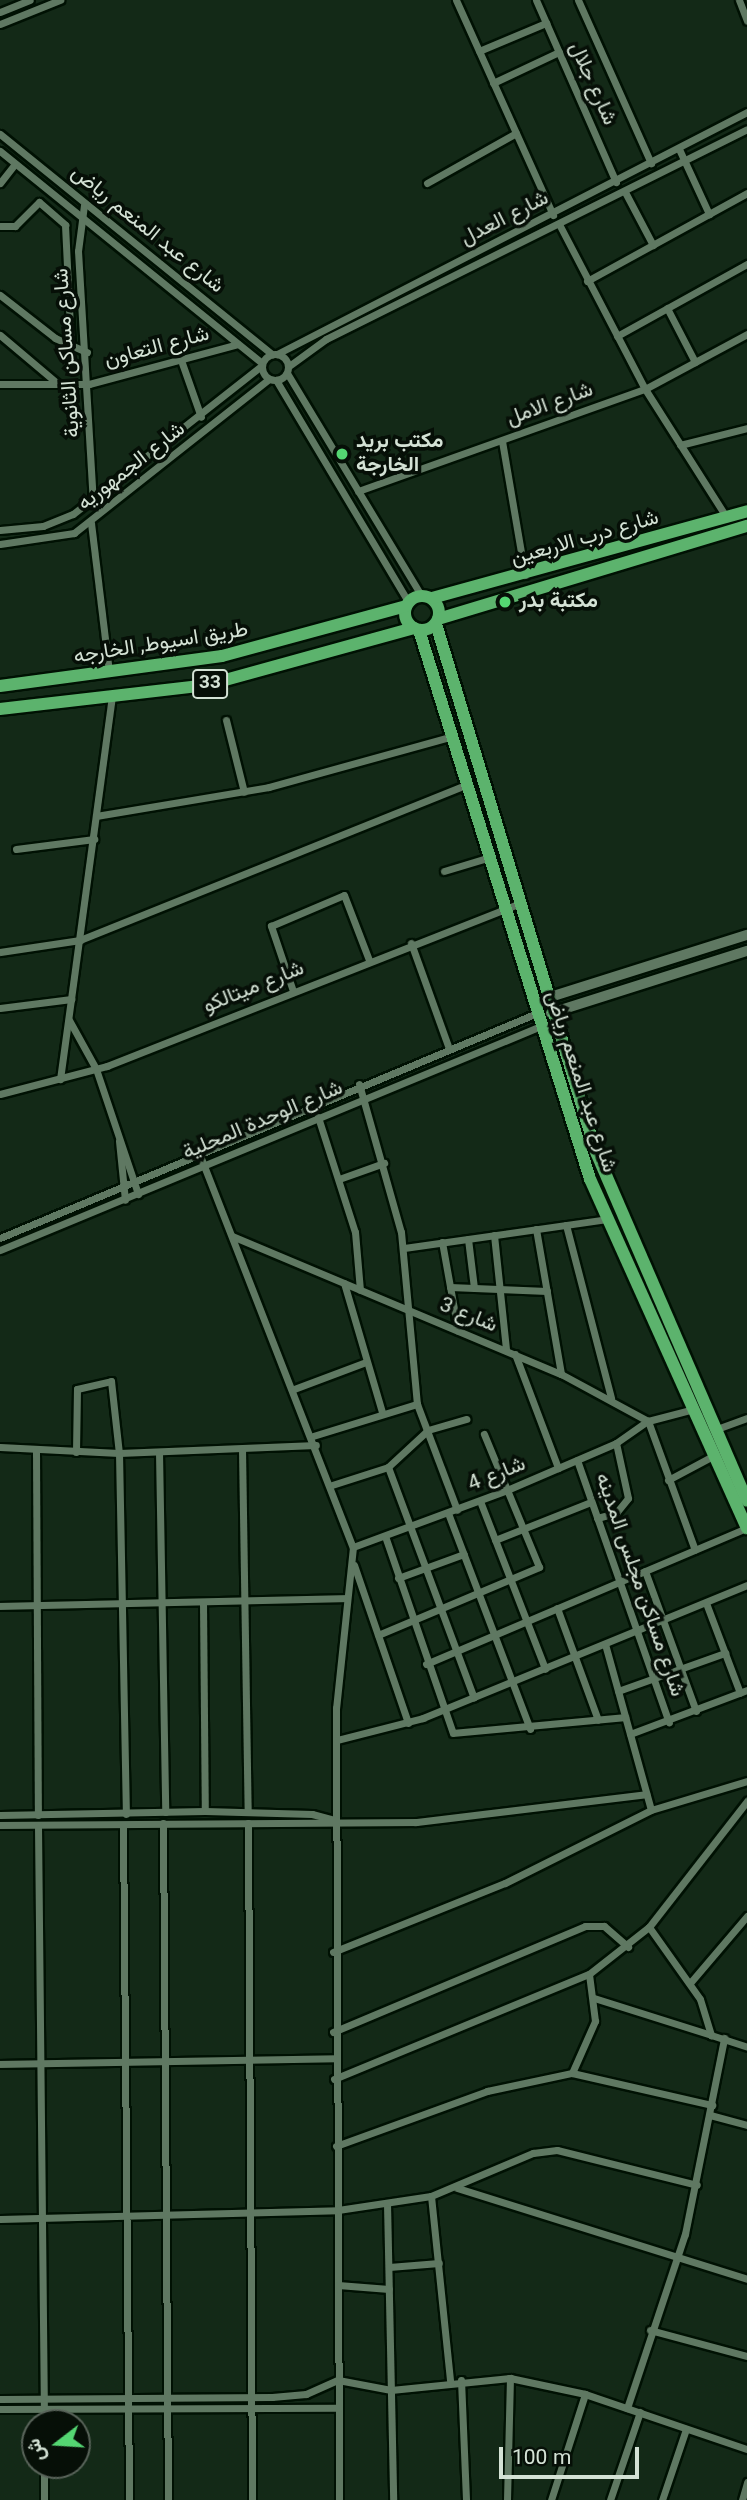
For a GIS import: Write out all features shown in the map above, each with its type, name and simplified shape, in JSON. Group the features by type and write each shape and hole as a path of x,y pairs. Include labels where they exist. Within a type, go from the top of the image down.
{"highway":[{"name":"شارع درب الاربعين","path":"417,629 564,572 747,512"},
{"name":"شارع درب الاربعين","path":"584,566 747,526"},
{"name":"شارع درب الاربعين","path":"407,604 427,597 525,576 564,572"},
{"name":"شارع عبد المنعم رياض","path":"427,597 437,621 587,1128 703,1407 747,1501"},
{"name":"شارع عبد المنعم رياض","path":"407,604 455,736 573,1131 607,1219 688,1410 747,1528"},
{"name":"طريق اسيوط, الخارجه","path":"0,686 109,673 243,652 407,604"},
{"name":"طريق اسيوط, الخارجه","path":"0,709 112,697 250,675 417,629"},
{"path":"573,1131 587,1128"}],"street":[{"path":"0,12 30,0"},
{"path":"0,24 60,0"},
{"path":"456,0 553,215"},
{"name":"شارع جلال","path":"536,0 617,182"},
{"path":"578,0 651,163"},
{"path":"739,0 747,21"},
{"path":"479,51 546,23"},
{"path":"493,83 559,52"},
{"name":"شارع العدل","path":"262,365 275,354 553,215 747,112"},
{"name":"شارع العدل","path":"272,380 326,339 747,129"},
{"path":"427,183 516,133"},
{"name":"شارع عبد المنعم رياض","path":"0,134 84,205 275,354 288,369"},
{"path":"679,149 709,214"},
{"name":"شارع عبد المنعم رياض","path":"0,151 262,365"},
{"path":"0,183 15,164"},
{"path":"625,192 653,245"},
{"path":"587,281 747,193"},
{"path":"0,226 11,228 32,204 42,203 65,225 71,347"},
{"name":"شارع مساكن الثانوية","path":"84,205 79,251 89,384 93,500"},
{"path":"559,224 645,388 733,530"},
{"path":"66,252 79,251"},
{"path":"617,336 747,264"},
{"path":"0,295 71,347 87,352"},
{"path":"667,308 695,362"},
{"name":"شارع الامل","path":"358,491 645,388 747,334"},
{"path":"0,335 57,383"},
{"name":"شارع التعاون","path":"0,384 89,384 182,363 238,344"},
{"path":"182,363 201,417"},
{"path":"262,365 352,505 407,604"},
{"name":"شارع الجمهوريه","path":"0,530 43,526 73,514 201,417 262,365"},
{"path":"288,369 358,491 427,597"},
{"path":"0,375 10,384"},
{"name":"شارع الجمهوريه","path":"0,544 56,540 83,528 272,380"},
{"path":"680,445 747,428"},
{"path":"502,441 525,576"},
{"path":"338,483 349,476"},
{"path":"101,495 111,507"},
{"path":"352,505 363,498"},
{"path":"73,514 83,528"},
{"path":"91,523 109,673"},
{"path":"60,1079 112,697"},
{"path":"226,720 244,792"},
{"path":"96,816 244,792 455,736"},
{"path":"0,952 80,940 469,783"},
{"path":"16,849 94,839"},
{"path":"444,871 489,857"},
{"path":"293,991 271,926 344,895 369,960"},
{"name":"شارع ميتالكو","path":"0,1094 96,1069 411,943 519,904"},
{"path":"547,998 747,935"},
{"path":"411,943 448,1046"},
{"path":"551,1013 747,951"},
{"path":"0,1007 71,999"},
{"name":"شارع الوحدة المحلية","path":"0,1238 448,1046 537,1013"},
{"path":"69,1020 96,1069 138,1194"},
{"path":"506,1024 510,1036"},
{"name":"شارع الوحدة المحلية","path":"0,1250 125,1200 510,1036 541,1026"},
{"path":"359,1084 384,1163 404,1248 412,1312 417,1404 457,1510"},
{"path":"318,1117 355,1232 360,1290"},
{"path":"119,1140 125,1200"},
{"path":"199,1153 332,1485 353,1547 354,1562 408,1723"},
{"path":"339,1179 384,1163"},
{"path":"404,1248 607,1219"},
{"path":"566,1225 611,1398"},
{"path":"537,1229 561,1374"},
{"path":"494,1235 506,1350"},
{"name":"شارع 3","path":"232,1236 561,1374 611,1398 648,1421"},
{"path":"468,1239 474,1288"},
{"path":"442,1242 458,1331"},
{"path":"344,1283 363,1363 382,1412"},
{"path":"450,1287 547,1291"},
{"path":"515,1354 558,1468"},
{"path":"294,1389 363,1363"},
{"path":"76,1452 77,1389 105,1380 117,1393 126,1814"},
{"path":"313,1436 382,1412 417,1404"},
{"path":"695,1550 648,1421 703,1407"},
{"path":"713,1430 747,1418"},
{"path":"332,1485 388,1467 428,1430 466,1419"},
{"name":"شارع 4","path":"353,1547 480,1502 616,1443 648,1421"},
{"path":"378,1634 539,1567 484,1434"},
{"path":"597,1518 616,1513 628,1498 616,1443"},
{"path":"0,1447 36,1451 119,1453 316,1445"},
{"path":"242,1449 248,1812"},
{"path":"36,1451 39,1606 38,1815"},
{"path":"159,1452 165,1602 165,1812"},
{"path":"668,1480 711,1457"},
{"name":"شارع مساكن مجلس المدينه","path":"576,1460 669,1722"},
{"path":"388,1467 474,1698"},
{"path":"480,1502 545,1669"},
{"path":"495,1541 591,1502"},
{"path":"448,1513 530,1729"},
{"path":"426,1664 747,1528"},
{"path":"385,1536 441,1711 457,1736 625,1717"},
{"path":"398,1578 464,1554"},
{"path":"339,2500 338,2210 333,2058 337,1740 347,1598 354,1562"},
{"path":"645,1571 696,1711"},
{"path":"337,1740 408,1723 441,1711 747,1585"},
{"path":"0,1606 347,1598"},
{"path":"203,1602 205,1811"},
{"path":"630,1734 669,1722 744,1691 725,1653 706,1603"},
{"path":"557,1608 598,1720"},
{"path":"605,1644 651,1810"},
{"path":"618,1691 725,1653"},
{"path":"334,1952 505,1883 651,1810 747,1781"},
{"path":"0,1825 248,1823 489,1816 646,1794"},
{"path":"334,2079 589,1973 628,1947 649,1927 746,1804"},
{"path":"0,1815 205,1811 248,1812 336,1821"},
{"path":"91,1825 92,1815"},
{"path":"163,1823 170,2398 168,2500"},
{"path":"248,1823 252,2500"},
{"path":"123,1825 129,2500"},
{"path":"38,1826 40,2063 45,2219 44,2409"},
{"path":"691,1983 747,1916"},
{"path":"333,2032 585,1926 604,1926 628,1947"},
{"path":"649,1927 691,1983 711,2035"},
{"path":"572,2073 595,2021 589,1973"},
{"path":"594,1998 747,2047"},
{"path":"627,2408 697,2185 724,2038"},
{"path":"0,2064 333,2058"},
{"path":"336,2146 487,2091 572,2073 712,2105"},
{"path":"710,2115 747,2125"},
{"path":"0,2219 167,2218 338,2210 431,2196 456,2188 533,2153 557,2150 697,2185"},
{"path":"456,2188 747,2279"},
{"path":"431,2196 450,2381"},
{"path":"387,2203 393,2500"},
{"path":"389,2267 439,2263"},
{"path":"338,2285 389,2289"},
{"path":"650,2330 747,2356"},
{"path":"0,2399 252,2398 306,2394 338,2380 391,2390 450,2381 510,2378 585,2394 747,2449"},
{"path":"507,2500 510,2378"},
{"path":"461,2380 466,2500"},
{"path":"551,2500 585,2394"},
{"path":"91,2409 338,2408"},
{"path":"0,2409 21,2409"},
{"path":"610,2500 640,2412"},
{"path":"663,2500 686,2429"},
{"path":"44,2479 44,2500"},
{"path":"742,2500 747,2482"}],"place":[{"name":"مكتب بريد الخارجة","path":"342,454"},
{"name":"مكتبة بدر","path":"505,602"}]}
